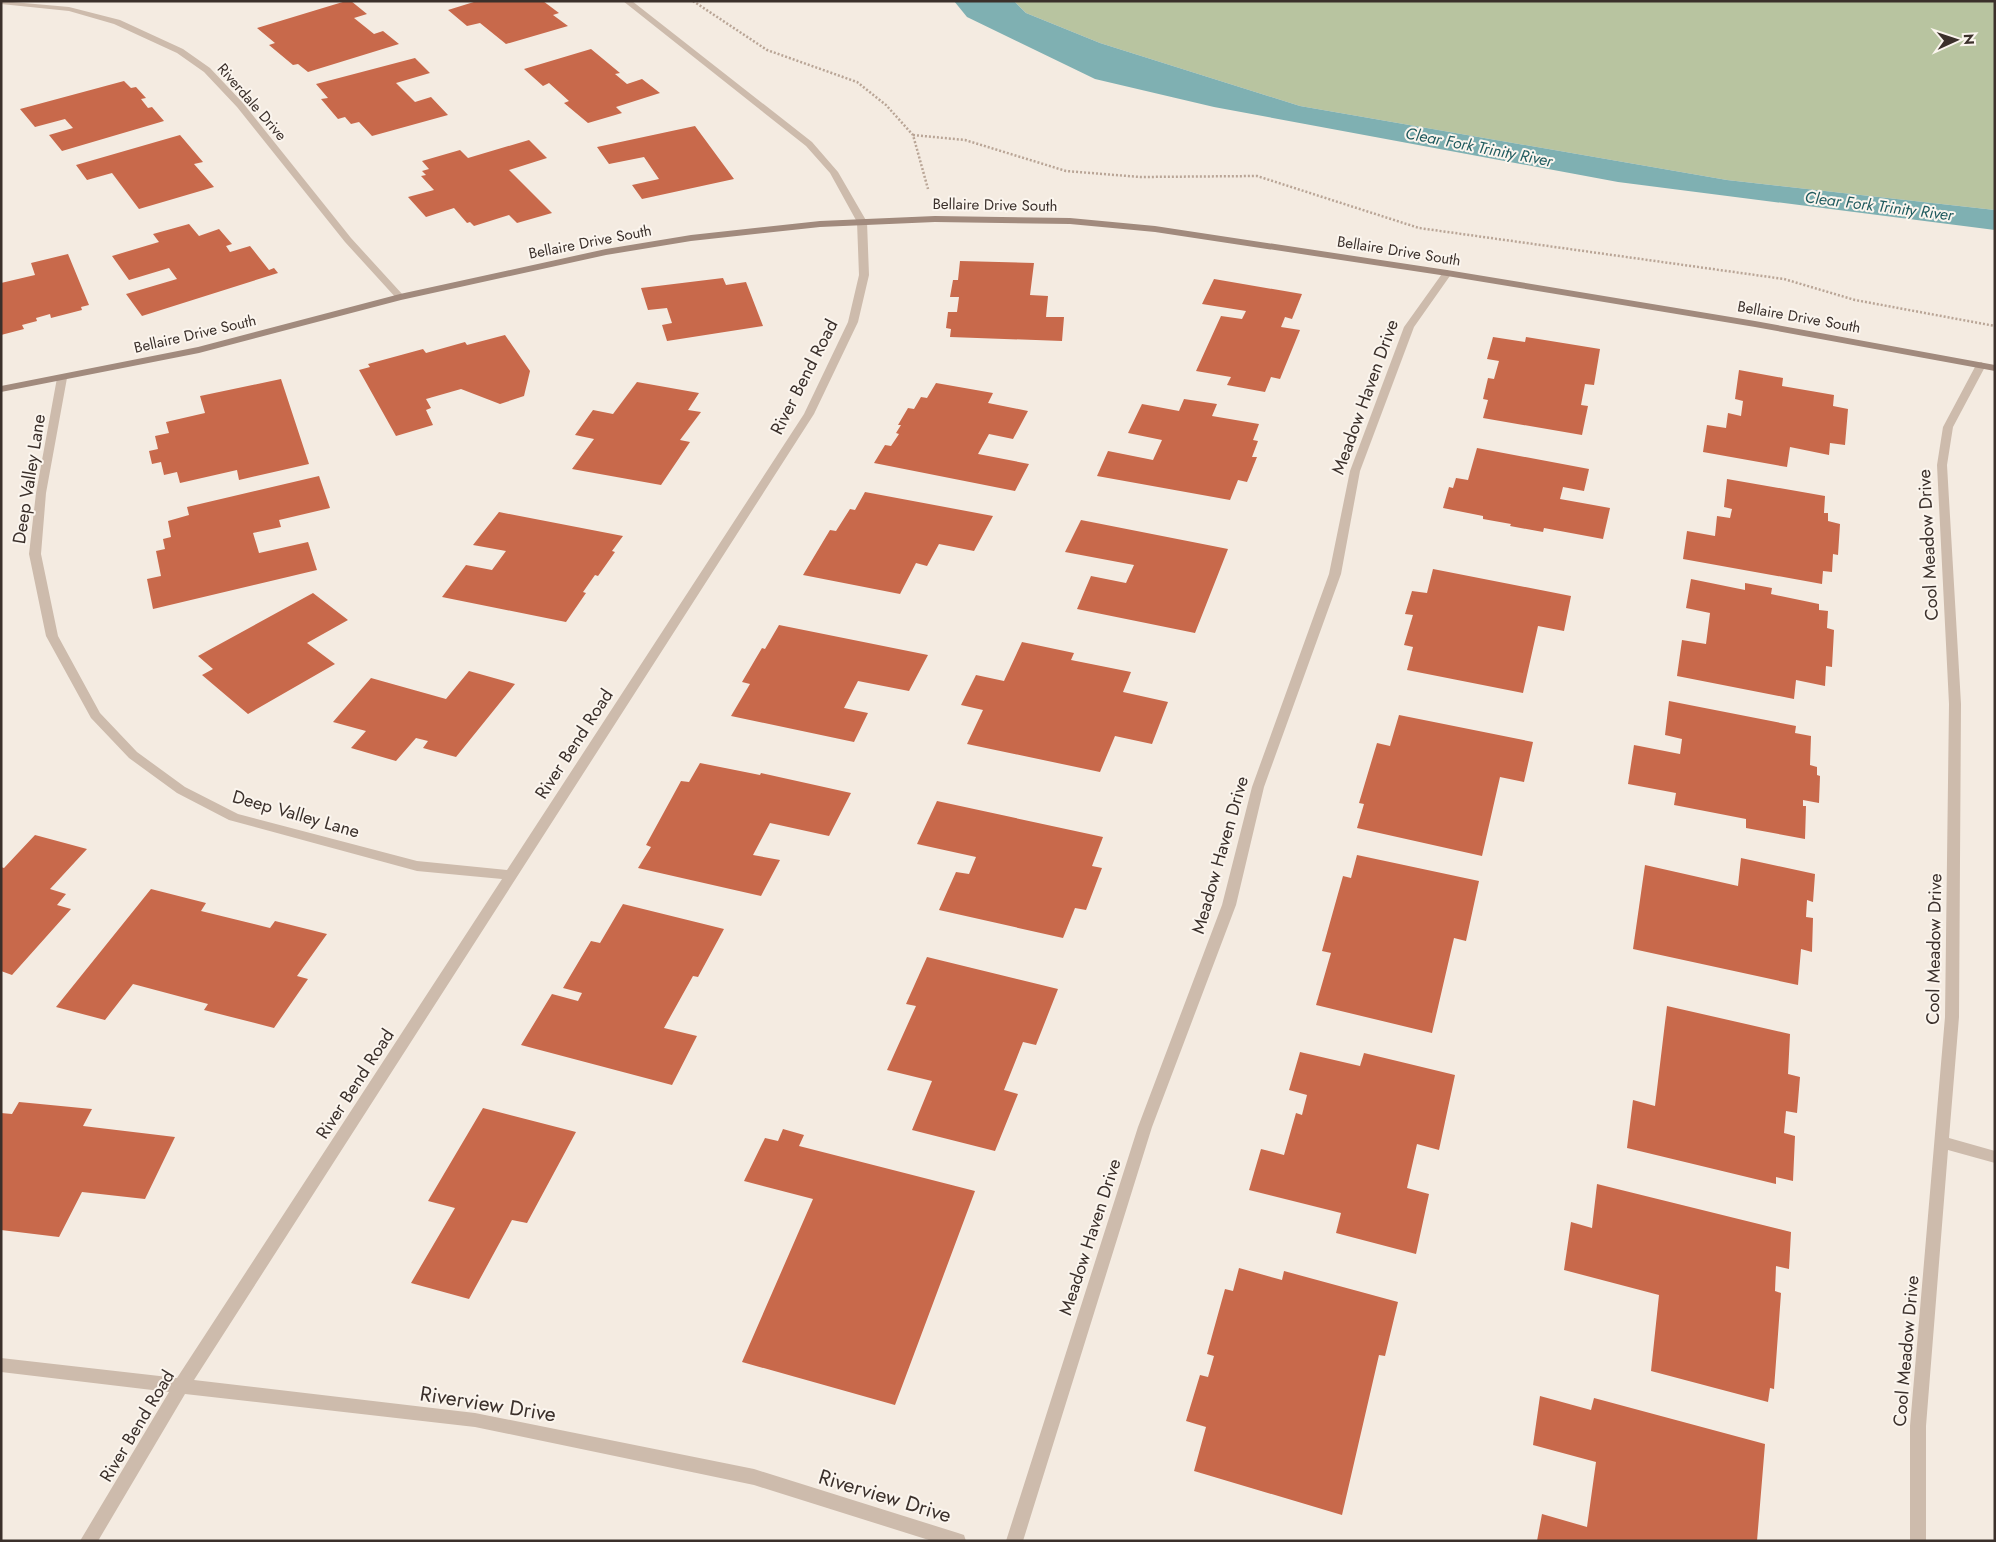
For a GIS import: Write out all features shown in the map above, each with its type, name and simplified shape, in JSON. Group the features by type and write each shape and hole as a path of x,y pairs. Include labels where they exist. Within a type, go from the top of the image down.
{"street":[{"name":"River Bend Road","path":"88,1541 181,1386 809,414 853,322 864,275 862,222 834,172 809,144 627,1"},
{"name":"Riverdale Drive","path":"1,2 69,9 117,22 180,51 207,70 240,105 348,240 400,297"},
{"name":"Bellaire Drive South","path":"1,389 199,350 400,297 606,252 691,238 820,224 936,219 1070,221 1155,229 1447,273 1755,324 1988,366"},
{"name":"Meadow Haven Drive","path":"1014,1541 1145,1127 1229,905 1258,787 1335,574 1354,471 1409,326 1447,273"},
{"name":"Cool Meadow Drive","path":"1918,1541 1918,1426 1952,1017 1955,704 1942,465 1948,427 1988,366"},
{"name":"Deep Valley Lane","path":"62,378 41,493 34,554 52,636 94,716 133,755 181,790 234,817 418,866 510,875"},
{"path":"1943,1142 1995,1156"},
{"name":"Riverview Drive","path":"1,1365 475,1420 754,1478 958,1541"}],"path":[{"path":"693,1 767,50 857,82 886,105 913,135 936,219"},
{"path":"913,135 965,140 1066,171 1140,177 1257,176 1419,228 1784,279 1856,300 1995,326"}],"green space":[{"path":"1014,1 1995,1 1995,210 1727,180 1300,106 1100,43 1026,13"}],"water":[{"name":"Clear Fork Trinity River","path":"954,1 1014,1 1026,13 1100,43 1300,106 1727,180 1995,210 1995,230 1618,182 1214,107 1095,79 967,17"}],"building":[{"path":"351,1 367,14 354,18 374,34 383,31 399,44 308,72 298,64 293,65 269,45 275,43 257,28"},
{"path":"477,1 543,1 559,13 553,15 568,26 506,44 480,23 467,26 448,10"},
{"path":"591,49 620,73 615,74 627,84 642,79 660,93 616,107 622,113 588,123 564,103 569,101 549,83 543,86 524,69"},
{"path":"415,58 430,73 396,83 415,102 431,97 448,115 372,136 359,122 351,124 345,117 338,119 321,99 328,98 316,84"},
{"path":"124,81 131,88 136,87 146,98 141,99 148,108 152,107 164,121 62,151 49,135 73,128 65,119 35,127 20,109"},
{"path":"695,126 734,179 642,199 632,185 659,179 644,157 609,164 597,147"},
{"path":"180,135 203,162 194,164 214,187 139,209 112,173 87,180 76,165"},
{"path":"529,140 547,158 509,170 552,213 517,223 509,215 474,226 470,222 467,223 454,208 426,217 408,197 434,190 421,176 426,175 422,171 429,169 422,161 460,150 468,158"},
{"path":"189,224 199,236 219,229 232,244 226,246 230,252 250,246 269,270 274,268 278,273 142,316 126,294 177,279 169,268 129,280 112,256 159,242 153,234"},
{"path":"68,254 89,305 81,307 82,310 51,318 50,314 36,318 37,321 22,325 24,329 1,335 1,283 35,275 31,263"},
{"path":"960,261 1034,263 1030,295 1048,296 1046,317 1064,317 1062,341 950,337 951,329 946,328 948,312 957,312 959,297 950,297 953,280 958,280"},
{"path":"723,278 726,285 746,282 763,326 667,341 662,325 672,323 667,308 648,310 641,288"},
{"path":"1214,279 1302,294 1292,319 1285,317 1281,327 1300,330 1280,379 1271,377 1265,392 1227,385 1231,377 1196,371 1221,316 1242,319 1246,311 1202,304"},
{"path":"505,335 530,371 524,396 500,404 461,389 426,399 431,408 426,410 433,425 396,436 359,370 370,367 368,364 423,349 426,353 465,342 467,345"},
{"path":"1493,337 1525,342 1526,337 1600,349 1594,385 1585,384 1581,405 1588,406 1582,435 1483,418 1488,400 1483,399 1488,378 1494,379 1499,361 1487,359"},
{"path":"1739,370 1783,378 1782,386 1834,395 1833,406 1848,409 1845,445 1830,443 1829,455 1790,447 1787,467 1703,452 1707,425 1726,428 1728,413 1741,416 1743,401 1735,399"},
{"path":"281,379 309,464 239,480 237,470 180,483 177,472 164,475 161,462 152,464 149,451 158,449 155,436 169,433 166,422 205,413 200,396"},
{"path":"637,382 699,393 688,410 701,412 680,440 690,442 661,485 572,469 594,439 575,435 593,410 613,414"},
{"path":"936,383 993,393 988,403 1028,411 1013,439 989,434 978,454 1029,464 1015,491 874,463 885,445 891,446 899,434 896,433 901,425 898,425 908,408 914,409 921,397 927,398"},
{"path":"1184,399 1217,404 1212,416 1259,424 1253,440 1258,441 1252,457 1257,457 1247,482 1238,480 1230,500 1097,476 1108,451 1153,460 1162,440 1128,433 1142,404 1179,411"},
{"path":"1477,448 1589,469 1584,491 1563,487 1560,499 1610,508 1603,539 1544,528 1543,532 1510,526 1511,524 1483,519 1483,516 1443,508 1449,487 1453,488 1456,478 1468,480"},
{"path":"319,476 330,508 279,520 281,527 253,533 259,553 308,542 317,570 153,609 147,579 161,576 156,551 165,549 163,539 171,537 168,521 189,515 187,507"},
{"path":"1727,479 1825,496 1824,513 1828,513 1828,521 1840,524 1838,555 1833,554 1832,572 1823,571 1822,584 1683,559 1687,531 1715,536 1717,516 1730,518 1732,509 1724,507"},
{"path":"865,492 993,516 974,551 939,544 927,566 916,563 900,594 803,575 830,530 836,531 850,509 855,510"},
{"path":"499,512 623,536 612,551 615,552 598,576 595,575 583,592 586,593 566,622 442,597 466,565 492,570 506,551 473,545"},
{"path":"1081,520 1228,549 1195,633 1077,609 1091,576 1126,583 1134,565 1065,552"},
{"path":"1433,569 1571,596 1564,631 1538,626 1523,693 1407,670 1413,647 1404,645 1413,615 1405,614 1412,591 1427,593"},
{"path":"1691,579 1745,590 1745,583 1772,588 1771,594 1819,604 1819,610 1828,611 1827,628 1834,630 1832,667 1826,666 1825,686 1796,680 1794,699 1677,676 1682,640 1706,644 1710,613 1686,608"},
{"path":"313,593 348,620 307,643 335,664 248,714 202,675 213,669 198,656"},
{"path":"779,625 928,655 909,691 858,681 844,708 868,713 854,742 731,716 750,684 742,682 762,648 765,649"},
{"path":"1022,642 1074,653 1071,660 1131,672 1123,692 1168,702 1152,744 1115,736 1100,772 967,744 983,710 961,705 976,675 1004,681"},
{"path":"469,671 515,684 456,757 423,748 428,741 416,738 396,761 351,748 366,731 333,722 371,678 446,699"},
{"path":"1669,701 1796,726 1795,733 1811,736 1810,765 1817,767 1817,775 1820,776 1819,803 1803,800 1803,806 1806,806 1805,839 1746,828 1746,819 1674,805 1676,793 1628,784 1634,745 1680,754 1682,739 1665,735"},
{"path":"1399,715 1533,742 1524,782 1500,777 1482,856 1357,828 1364,804 1359,803 1377,743 1390,746"},
{"path":"700,763 760,775 761,773 851,793 829,836 770,823 753,855 780,860 761,896 638,868 651,847 646,845 681,781 689,782"},
{"path":"937,801 1103,837 1092,866 1102,868 1086,910 1075,908 1063,938 939,910 956,872 969,874 976,857 917,844"},
{"path":"35,835 87,849 50,889 66,894 57,905 71,909 12,975 1,971 1,867 4,868"},
{"path":"1357,855 1479,881 1466,941 1454,938 1432,1033 1316,1005 1331,953 1322,951 1343,876 1351,878"},
{"path":"1741,858 1815,874 1813,902 1807,900 1806,917 1813,918 1812,952 1801,949 1798,985 1633,949 1645,865 1738,886"},
{"path":"151,889 206,903 201,911 270,928 275,921 327,934 297,976 308,979 274,1028 204,1010 208,1004 133,984 105,1020 56,1007"},
{"path":"623,904 724,929 698,977 693,976 664,1028 697,1036 672,1085 521,1045 552,994 578,1001 582,993 563,988 591,941 600,943"},
{"path":"927,957 1058,989 1036,1045 1023,1042 1004,1090 1018,1094 995,1151 912,1130 932,1081 887,1070 916,1006 906,1004"},
{"path":"1667,1006 1790,1034 1788,1074 1800,1077 1797,1113 1786,1111 1784,1133 1795,1136 1793,1181 1776,1177 1776,1184 1627,1148 1633,1100 1655,1106"},
{"path":"1300,1052 1360,1066 1364,1053 1455,1075 1439,1150 1417,1144 1407,1188 1429,1194 1416,1254 1336,1233 1341,1213 1249,1190 1261,1149 1284,1155 1296,1113 1302,1115 1307,1095 1289,1090"},
{"path":"19,1102 92,1109 83,1126 175,1137 145,1199 82,1192 59,1237 1,1230 1,1113 12,1114"},
{"path":"483,1108 576,1132 527,1223 512,1220 469,1299 411,1283 455,1208 428,1201"},
{"path":"783,1129 804,1135 799,1146 975,1191 895,1405 742,1362 813,1199 744,1181 765,1138 778,1141"},
{"path":"1597,1184 1791,1232 1789,1269 1776,1266 1775,1291 1781,1293 1774,1389 1770,1388 1768,1402 1651,1371 1659,1295 1564,1270 1571,1222 1592,1228"},
{"path":"1239,1268 1282,1280 1284,1271 1398,1302 1385,1356 1379,1355 1342,1515 1194,1471 1206,1427 1186,1421 1200,1375 1208,1377 1214,1356 1207,1354 1225,1289 1233,1291"},
{"path":"1540,1396 1591,1410 1594,1398 1765,1444 1757,1541 1537,1541 1542,1514 1587,1527 1596,1462 1533,1445"}]}
